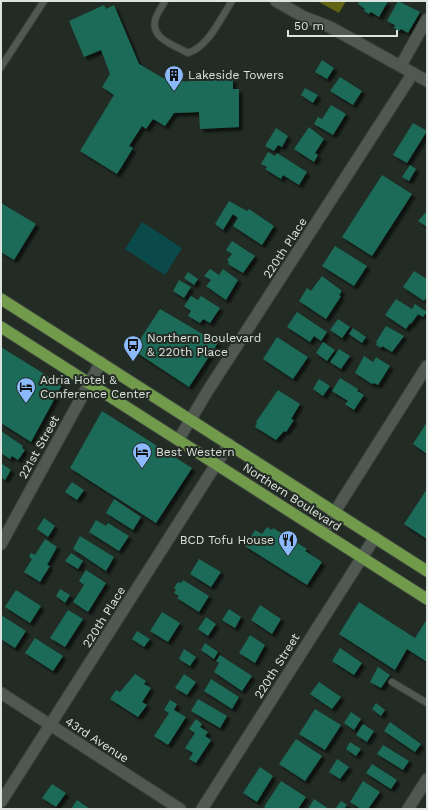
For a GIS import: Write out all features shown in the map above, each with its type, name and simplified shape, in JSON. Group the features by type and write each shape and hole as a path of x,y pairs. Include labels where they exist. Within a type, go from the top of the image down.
{"main road":[{"name":"Northern Boulevard","path":"1,299 427,571"},
{"name":"Northern Boulevard","path":"1,326 427,599"}],"street":[{"path":"276,1 304,17 330,27 401,65 427,81"},
{"path":"401,65 427,19"},
{"name":"220th Place","path":"179,439 413,73"},
{"name":"221st Street","path":"1,544 101,362"},
{"path":"322,532 427,366"},
{"name":"220th Place","path":"1,802 229,444"},
{"name":"220th Street","path":"202,809 375,537"},
{"name":"43rd Avenue","path":"1,693 180,809"},
{"path":"408,809 427,779"}],"lane":[{"path":"1,67 44,1"},
{"path":"165,1 155,20 155,31 160,38 188,53 197,50 205,42 232,1"},
{"path":"392,682 427,703"}],"shaded area":[{"path":"317,1 346,1 339,13"}],"water":[{"path":"142,222 182,248 165,275 125,249"}],"building":[{"path":"359,1 388,1 379,17 371,12 369,14 364,11 365,9 358,4"},
{"path":"398,1 420,12 408,33 401,29 399,31 394,28 395,25 387,21"},
{"name":"Lakeside Towers","path":"104,5 106,9 114,5 139,64 170,82 233,79 233,89 239,89 239,127 200,129 199,112 174,113 165,126 153,119 146,129 142,126 129,146 133,148 117,174 80,151 114,95 102,87 110,74 101,50 84,57 69,21"},
{"path":"322,60 334,68 327,79 315,72"},
{"path":"340,77 362,91 353,105 330,91"},
{"path":"305,88 318,95 313,103 301,95"},
{"path":"331,105 346,114 333,135 314,124 318,117 322,119"},
{"path":"413,123 427,131 407,163 393,155"},
{"path":"309,127 324,139 315,153 318,155 314,162 294,149"},
{"path":"276,128 288,136 282,147 278,145 274,151 265,146"},
{"path":"268,152 275,156 277,153 307,172 299,185 283,175 281,179 265,169 267,167 261,164"},
{"path":"410,165 416,169 409,181 402,177"},
{"path":"382,175 412,194 372,256 342,237"},
{"path":"229,201 247,211 249,209 274,226 262,245 233,226 238,218 233,214 223,230 215,224"},
{"path":"1,203 36,224 14,260 1,252"},
{"path":"427,211 427,227 418,221"},
{"path":"232,241 255,256 243,273 228,264 229,262 227,260 232,254 226,250"},
{"path":"335,246 367,266 354,286 322,266"},
{"path":"210,269 219,275 223,269 238,280 226,300 206,286 211,280 204,276"},
{"path":"414,271 427,279 427,296 424,301 403,287"},
{"path":"188,272 198,279 194,285 184,278"},
{"path":"322,276 342,291 339,295 341,296 326,319 299,301 307,288 311,291"},
{"path":"179,280 191,287 184,298 173,291"},
{"path":"191,296 198,300 201,296 220,308 210,323 203,319 200,323 188,316 191,311 184,306"},
{"path":"396,299 412,309 415,304 427,312 423,317 418,314 406,329 385,315"},
{"path":"160,309 218,343 189,387 133,350"},
{"path":"297,312 327,332 321,341 314,336 310,342 287,327"},
{"path":"338,319 350,327 342,338 330,330"},
{"path":"386,326 404,336 392,352 382,346 381,348 376,345 376,342"},
{"path":"353,328 366,337 362,343 349,334"},
{"path":"277,337 308,357 293,379 263,359"},
{"path":"323,342 335,350 327,361 316,353"},
{"name":"Adria Hotel & Conference Center","path":"1,347 62,385 31,442 1,423"},
{"path":"339,349 350,356 341,369 330,362"},
{"path":"364,356 373,362 376,357 390,366 378,385 374,383 372,384 355,373"},
{"path":"340,378 358,389 357,391 364,395 354,410 345,404 348,401 332,391"},
{"path":"319,379 330,386 323,396 313,389"},
{"path":"278,390 300,404 291,419 294,420 286,432 284,431 276,440 255,427 256,422"},
{"path":"102,411 192,468 156,523 70,468"},
{"path":"427,422 427,454 413,444"},
{"path":"1,431 23,446 22,448 25,450 18,460 12,456 10,459 1,453"},
{"path":"1,463 11,470 5,480 1,477"},
{"path":"72,482 84,490 77,500 65,492"},
{"path":"427,489 427,539 404,524"},
{"path":"114,499 141,517 133,530 106,513"},
{"path":"44,518 55,526 48,537 37,529"},
{"path":"96,520 106,526 108,523 129,536 119,551 89,532"},
{"name":"BCD Tofu House","path":"267,527 272,530 273,528 307,549 305,551 322,562 307,585 245,546 255,530 262,534"},
{"path":"80,536 114,557 106,571 73,549"},
{"path":"45,539 57,547 47,565 50,566 40,582 24,572 32,559 29,557 31,553 35,555"},
{"path":"71,553 83,561 78,569 65,561"},
{"path":"199,559 221,572 211,587 190,574"},
{"path":"86,570 106,583 88,612 73,602 84,585 79,581"},
{"path":"183,580 209,596 199,612 177,598 179,596 174,593 176,590 174,588 178,582 181,583"},
{"path":"60,589 70,595 65,603 56,596"},
{"path":"16,590 41,606 30,623 5,607"},
{"path":"359,602 415,638 427,619 427,662 407,649 395,670 339,634"},
{"path":"260,605 281,619 272,634 251,620"},
{"path":"229,609 241,617 235,628 222,620"},
{"path":"68,610 83,619 65,647 50,638"},
{"path":"162,612 180,623 168,642 150,631"},
{"path":"1,615 26,631 15,648 1,639"},
{"path":"206,617 216,624 208,636 198,629"},
{"path":"137,631 150,639 144,647 132,639"},
{"path":"250,635 265,645 255,663 239,653"},
{"path":"35,638 63,656 53,671 25,653"},
{"path":"205,643 218,652 214,659 201,650"},
{"path":"340,648 362,663 354,675 332,661"},
{"path":"184,649 196,657 190,666 179,659"},
{"path":"220,655 252,676 242,691 214,672 219,663 216,661"},
{"path":"378,667 390,675 381,688 370,682"},
{"path":"135,674 146,681 144,684 151,688 142,702 147,705 138,717 110,699 116,690 120,692"},
{"path":"184,674 196,682 187,695 175,688"},
{"path":"211,679 239,697 232,709 204,691"},
{"path":"319,682 341,697 332,709 310,694"},
{"path":"198,699 227,716 220,728 191,711"},
{"path":"170,700 177,704 174,710 186,717 168,745 154,736 169,713 164,710"},
{"path":"376,703 385,710 381,716 372,709"},
{"path":"315,709 341,725 325,750 299,734"},
{"path":"351,712 361,719 354,730 344,723"},
{"path":"196,719 202,724 200,727 208,732 205,736 211,740 196,763 189,759 193,753 185,748 195,733 189,729"},
{"path":"390,722 421,744 415,752 384,731"},
{"path":"363,724 374,731 367,742 356,735"},
{"path":"296,739 322,756 305,781 279,764"},
{"path":"350,742 361,749 356,756 346,749"},
{"path":"383,745 409,761 403,770 377,754"},
{"path":"337,759 349,767 340,779 329,772"},
{"path":"372,764 397,780 391,789 366,773"},
{"path":"260,767 273,776 257,802 243,793"},
{"path":"281,781 306,797 298,809 268,809 264,807"},
{"path":"363,781 380,792 368,809 361,809 350,802"},
{"path":"52,784 66,793 56,807 42,798"},
{"path":"314,799 329,809 308,809"},
{"path":"77,800 90,809 71,809"},
{"path":"341,801 347,805 344,809 335,809"}],"place":[{"name":"Lakeside Towers","path":"174,92"},
{"name":"Northern Boulevard & 220th Place","path":"133,362"},
{"name":"Adria Hotel & Conference Center","path":"26,404"},
{"name":"Best Western","path":"142,469"},
{"name":"BCD Tofu House","path":"288,557"}]}
